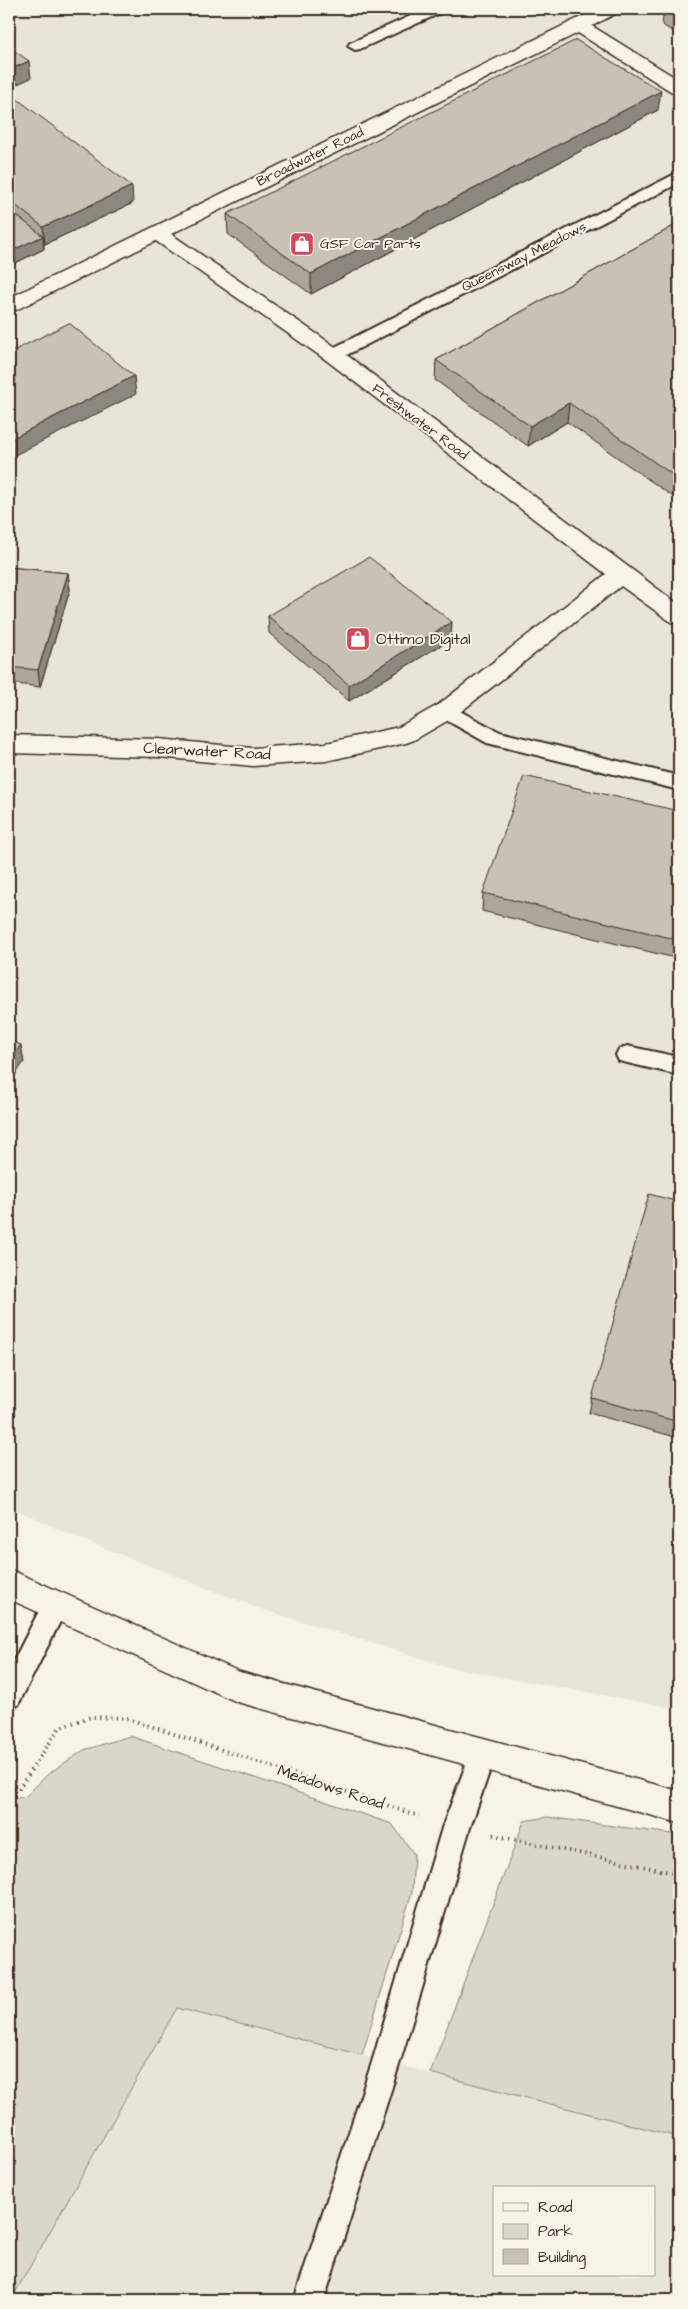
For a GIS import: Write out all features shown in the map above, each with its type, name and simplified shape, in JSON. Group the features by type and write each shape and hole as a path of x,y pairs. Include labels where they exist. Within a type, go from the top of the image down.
{"street":[{"name":"Broadwater Road","path":"9,306 611,9"},
{"path":"578,25 679,88"},
{"name":"Freshwater Road","path":"157,233 333,355 620,574 679,616"},
{"name":"Clearwater Road","path":"9,744 158,748 253,757 326,752 406,734 446,711 620,574"},
{"path":"9,1583 237,1687 482,1755 679,1806"}],"lane":[{"path":"355,46 438,9"},
{"name":"Queensway Meadows","path":"333,355 679,177"},
{"path":"446,711 494,738 679,783"},
{"path":"627,1055 679,1066"},
{"path":"9,1696 56,1606"},
{"path":"309,2300 386,2062 456,1828 482,1755"}],"path":[{"name":"Meadows Road","path":"9,1786 18,1790 60,1727 91,1718 126,1718 456,1828 679,1874"}],"shaded area":[{"path":"9,9 679,9 679,1709 452,1668 255,1607 73,1536 9,1506"},
{"path":"178,2008 679,2137 679,2300 11,2300"}],"green space":[{"path":"130,1736 392,1824 414,1854 412,1892 362,2055 177,2008 11,2300 9,2300 9,1800 26,1796 48,1774 84,1750"},
{"path":"547,1817 679,1835 679,2137 430,2073 524,1821"}],"building":[{"path":"665,9 679,9 679,17"},
{"path":"576,40 661,91 311,274 227,214"},
{"path":"9,47 29,61 9,70"},
{"path":"12,95 132,186 43,227 9,200 9,96"},
{"path":"12,212 43,236 9,252 9,214"},
{"path":"679,223 679,479 569,403 530,426 436,360"},
{"path":"69,323 134,376 9,440 9,353"},
{"path":"369,557 452,622 349,685 268,616"},
{"path":"9,567 68,573 38,670 9,667"},
{"path":"524,776 679,811 679,940 483,893"},
{"path":"9,1040 21,1045 9,1062"},
{"path":"649,1194 679,1202 679,1422 592,1398"}],"place":[{"name":"GSF Car Parts","path":"302,244"},
{"name":"Ottimo Digital","path":"358,639"}]}
